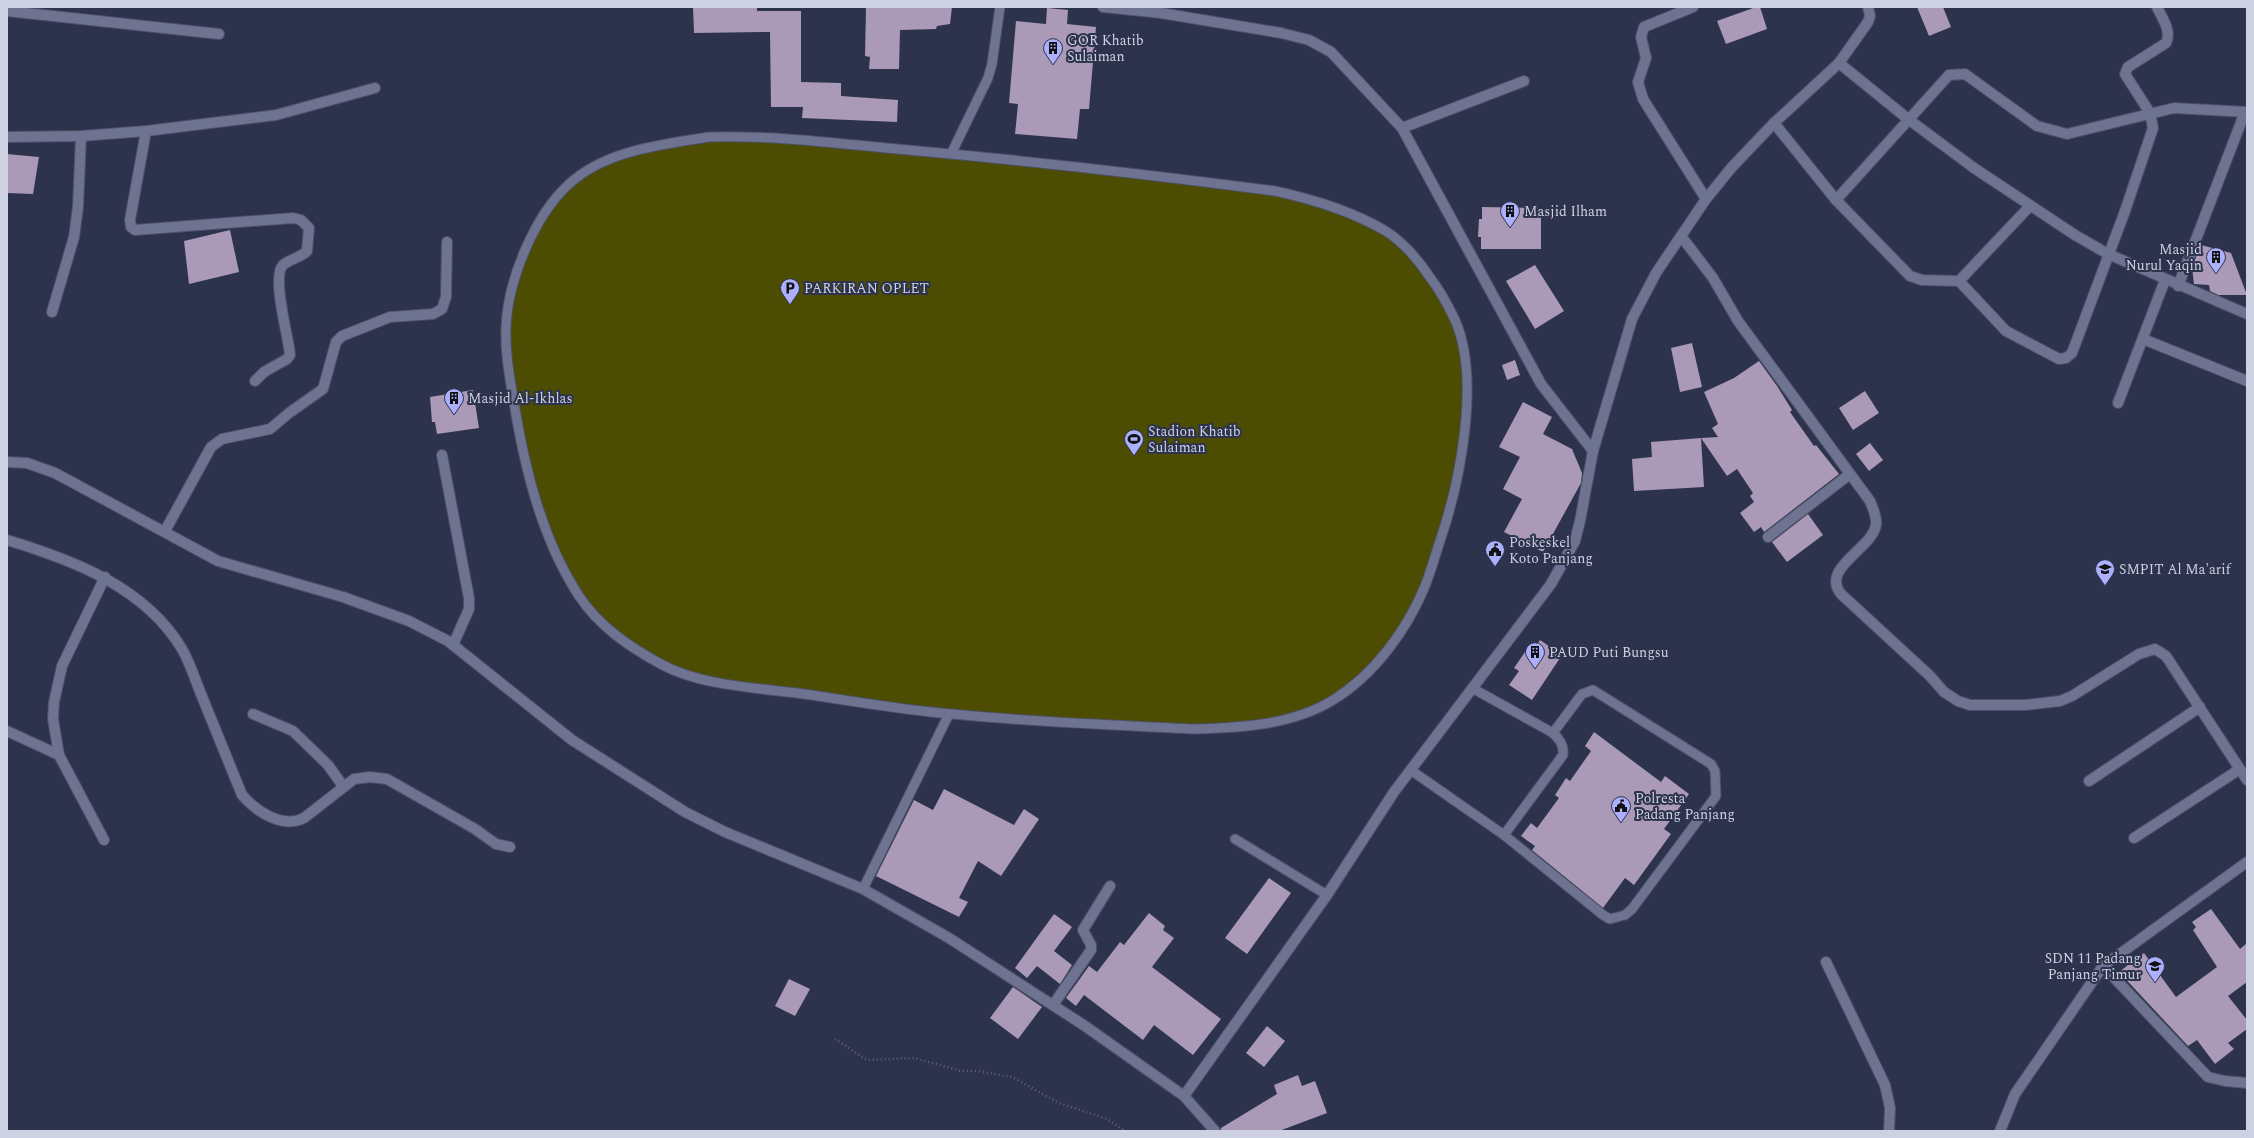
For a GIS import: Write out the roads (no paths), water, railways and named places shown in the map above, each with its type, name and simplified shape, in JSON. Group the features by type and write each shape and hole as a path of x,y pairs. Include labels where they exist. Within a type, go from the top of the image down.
{"street":[{"path":"1103,7 1161,13 1281,33 1309,40 1330,52 1402,128 1541,384 1593,451"},
{"path":"1693,7 1644,27 1641,37 1646,58 1638,82 1643,99 1706,199"},
{"path":"1184,1096 1327,896 1394,792 1412,771 1472,688 1552,584 1575,541 1593,451 1632,319 1656,273 1706,199 1732,167 1774,123 1839,63 1868,22 1870,16 1868,7"},
{"path":"1959,280 2006,331 2062,359 2072,353 2125,211 2153,128 2150,113 2125,74 2128,67 2166,43 2168,38 2167,28 2157,7"},
{"path":"7,12 219,34"},
{"path":"1839,63 1908,119 1974,168 2030,206 2108,254 2178,286 2247,314"},
{"path":"1836,200 1949,75 1955,73 1965,74 2037,126 2068,134 2150,113 2185,108 2246,112 2178,286"},
{"path":"1402,128 1524,81"},
{"path":"7,137 81,136 146,131 293,111 375,88"},
{"path":"1774,123 1836,200 1910,276 1922,280 1959,280 2030,206"},
{"path":"146,131 130,220 131,227 135,230 293,218 301,220 309,228 307,251 283,265 279,277 282,320 290,355 287,360 264,372 255,381"},
{"path":"52,312 74,237 78,207 81,136"},
{"path":"1682,236 1713,278 1738,321 1870,501 1876,516 1876,524 1870,537 1838,572 1836,584 1838,590 1930,676 1944,692 1958,701 1970,705 2046,704 2072,696 2139,654 2155,650 2166,656 2247,780"},
{"path":"165,531 210,447 222,439 270,428 323,389 336,342 342,336 390,317 433,314 442,309 446,297 447,242"},
{"path":"2118,403 2165,280"},
{"path":"2143,339 2247,381"},
{"path":"442,455 469,598 469,609 453,645"},
{"path":"7,462 27,463 55,473 165,531 218,561 343,596 409,621 453,645 572,740 685,812 725,832 863,889 949,938 1053,1005 1184,1096 1215,1131"},
{"path":"1768,537 1850,474"},
{"path":"7,540 42,551 105,577 128,592 161,620 183,650 242,795 249,803 276,819 295,823 354,779 370,777 387,779 475,829 496,844 510,847"},
{"path":"104,840 59,756 53,719 54,702 62,666 105,577"},
{"path":"2089,781 2200,707"},
{"path":"253,714 293,731 328,765 343,786"},
{"path":"7,731 59,756"},
{"path":"2134,838 2240,769"},
{"path":"2000,1131 2015,1094 2103,966 2247,862"},
{"path":"1053,1005 1091,950 1091,945 1083,930 1110,886"},
{"path":"1826,962 1885,1085 1890,1108 1890,1131"},
{"path":"2103,966 2208,1077 2225,1081 2247,1083"}],"lane":[{"path":"951,154 988,78 992,64 1000,7"},
{"path":"730,137 801,140 951,154 1102,169 1275,191 1324,204 1384,230 1398,240 1423,267 1437,287 1455,320 1465,360 1465,432 1460,468 1447,521 1425,586 1416,606 1382,657 1363,676 1334,700 1295,717 1224,728 1170,728 949,714 729,684 703,678 661,665 622,641 608,629 580,596 569,578 542,518 521,448 509,371 506,329 509,302 522,259 541,220 570,183 585,172 621,155 656,145 708,138 730,137"},
{"path":"1472,688 1553,733 1560,739 1563,748 1563,755 1504,835"},
{"path":"1412,771 1504,835 1603,915 1610,919 1617,918 1625,915 1632,909 1716,796 1715,771 1711,764 1593,690 1582,694 1553,733"},
{"path":"863,889 949,714"},
{"path":"1235,839 1327,896"}],"place":[{"name":"GOR Khatib Sulaiman","path":"1053,65"},
{"name":"Masjid Ilham","path":"1510,228"},
{"name":"Masjid Nurul Yaqin","path":"2216,274"},
{"name":"PARKIRAN OPLET","path":"790,305"},
{"name":"Masjid Al-Ikhlas","path":"454,415"},
{"name":"Stadion Khatib Sulaiman","path":"1134,456"},
{"name":"Poskeskel Koto Panjang","path":"1495,567"},
{"name":"SMPIT Al Ma'arif","path":"2105,586"},
{"name":"PAUD Puti Bungsu","path":"1535,669"},
{"name":"Polresta Padang Panjang","path":"1621,823"},
{"name":"SDN 11 Padang Panjang Timur","path":"2155,983"}]}
